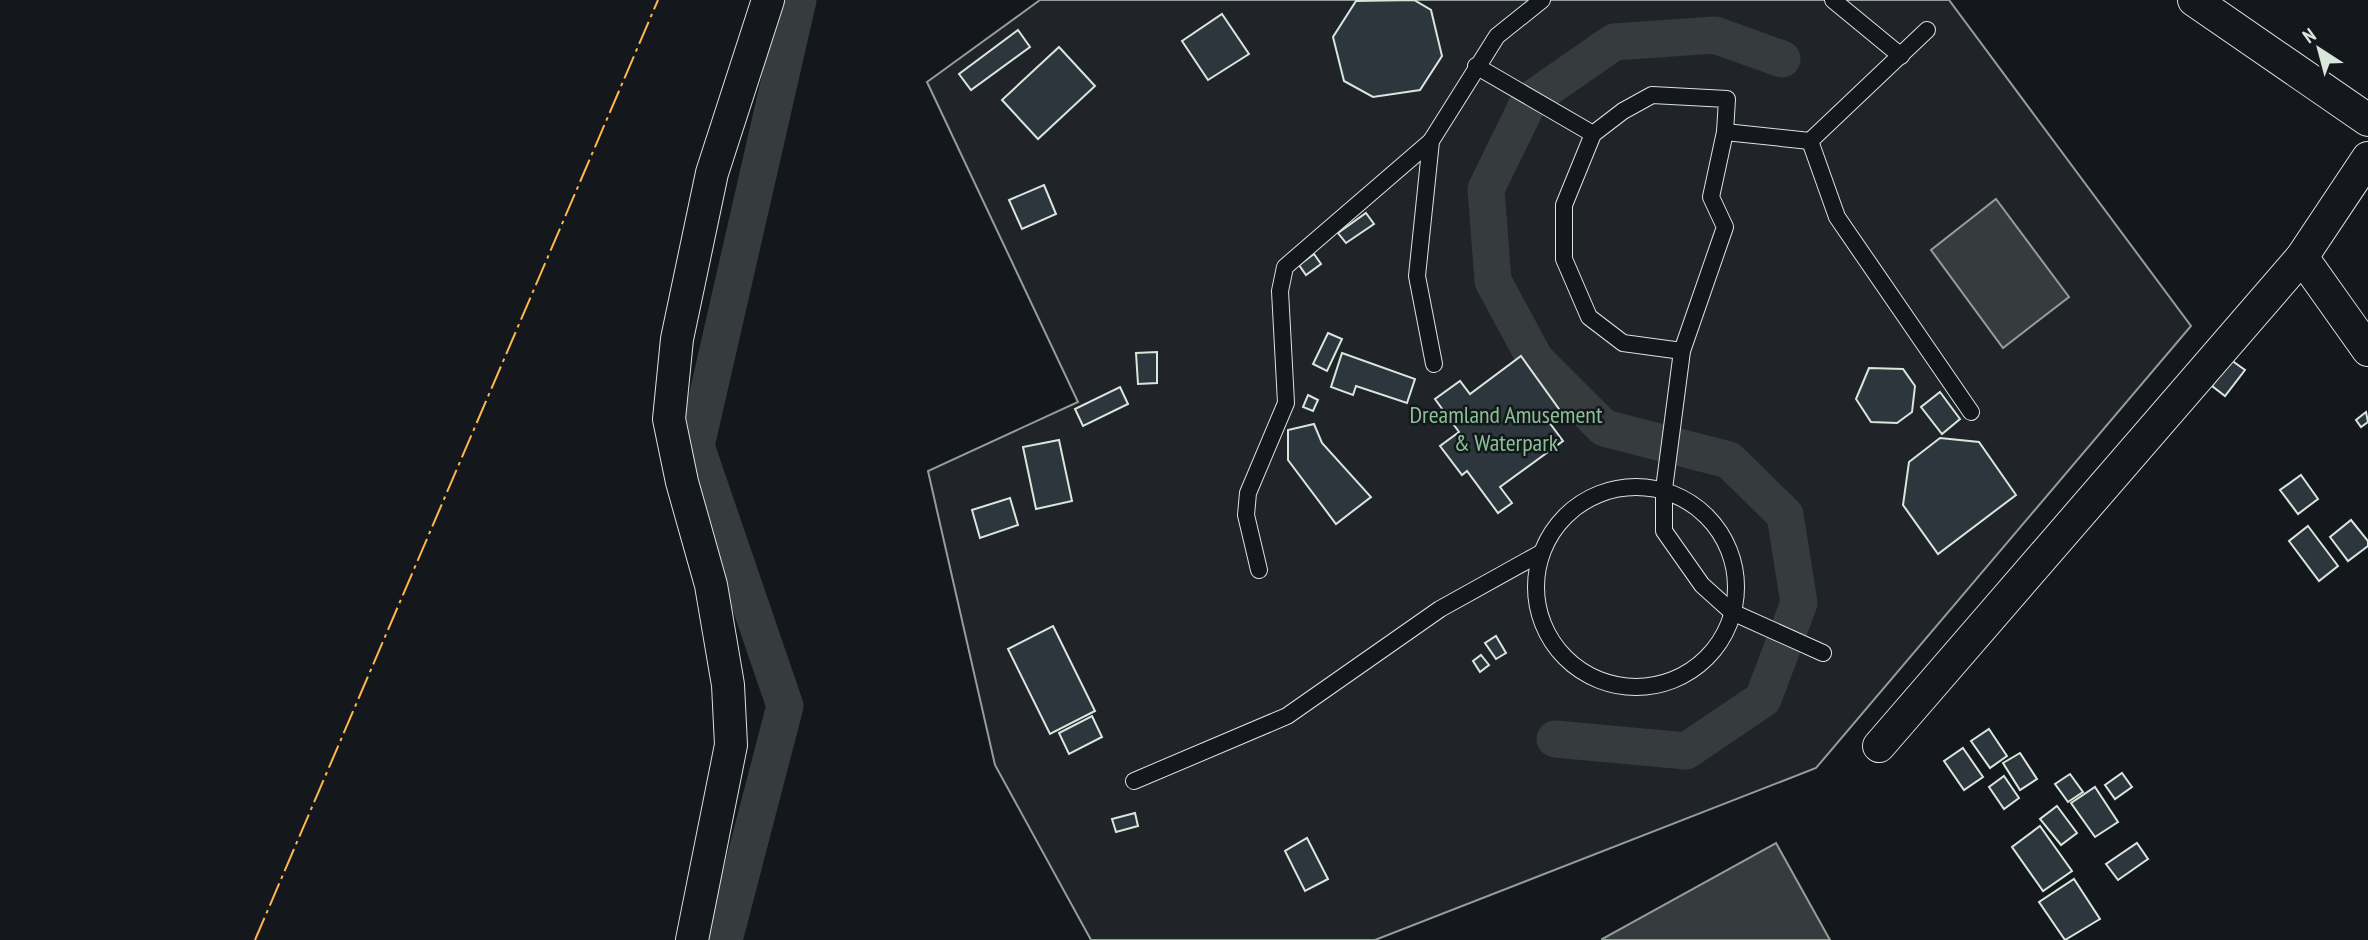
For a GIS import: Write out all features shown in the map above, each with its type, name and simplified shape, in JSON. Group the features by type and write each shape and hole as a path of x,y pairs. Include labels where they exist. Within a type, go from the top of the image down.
{"street":[{"path":"692,940 731,746 728,685 711,585 682,482 669,419 677,339 712,173 768,0"},
{"path":"2194,0 2368,120"},
{"path":"1880,746 2302,257 2368,158"},
{"path":"2302,257 2368,350"}],"lane":[{"path":"1259,570 1246,515 1248,493 1286,403 1280,291 1285,267 1431,141 1481,69 1497,36 1542,0"},
{"path":"1833,0 1901,56"},
{"path":"1726,132 1810,141 1927,30"},
{"path":"1481,69 1593,134"},
{"path":"1681,358 1623,343 1589,317 1564,259 1564,205 1593,134 1623,111 1652,95 1727,99 1726,132 1711,197 1725,226 1681,358 1664,489 1664,531 1702,585 1732,612 1816,650"},
{"path":"1431,141 1417,276 1434,364"},
{"path":"1810,141 1837,217 1971,412"},
{"path":"1134,781 1287,716 1440,609 1539,554 1567,514 1586,501 1620,488 1664,489 1685,498 1708,515 1730,546 1735,574 1732,612 1711,656 1684,676 1656,686 1628,686 1603,681 1573,666 1551,646 1539,619 1535,581 1539,554"}],"green space":[{"name":"Dreamland Amusement & Waterpark","path":"1040,0 1949,0 2191,326 1816,768 1375,940 1091,940 995,765 928,471 1078,402 927,82"}],"shaded area":[{"path":"1996,199 2069,297 2003,348 1931,250"},
{"path":"1776,843 1830,940 1602,940 1602,939"}],"building":[{"path":"1414,0 1431,10 1442,56 1420,90 1373,97 1344,81 1333,37 1356,1"},
{"path":"1222,14 1249,54 1208,80 1182,41"},
{"path":"1018,30 1030,47 971,90 959,74"},
{"path":"1059,47 1095,86 1038,139 1002,100"},
{"path":"1044,185 1056,214 1022,229 1009,200"},
{"path":"1366,213 1374,224 1346,243 1338,233"},
{"path":"1314,254 1321,264 1306,275 1299,265"},
{"path":"1328,333 1342,339 1327,371 1313,364"},
{"path":"1157,352 1157,383 1138,384 1136,353"},
{"path":"1342,353 1415,379 1407,403 1356,386 1353,395 1331,387"},
{"path":"1521,356 1559,409 1546,418 1563,441 1500,487 1512,503 1498,513 1467,471 1462,475 1440,446 1459,432 1435,399 1460,381 1470,394"},
{"path":"2231,360 2245,370 2225,396 2212,386"},
{"path":"1869,368 1903,369 1915,386 1912,412 1897,423 1871,422 1856,399"},
{"path":"1120,387 1128,404 1083,426 1075,409"},
{"path":"1940,392 1960,419 1942,434 1921,407"},
{"path":"1308,395 1318,400 1313,411 1303,407"},
{"path":"2366,412 2368,422 2361,427 2356,420"},
{"path":"1314,424 1322,443 1371,497 1336,524 1288,460 1288,430"},
{"path":"1940,438 1979,442 2016,495 1938,554 1903,505 1909,462"},
{"path":"1059,440 1072,501 1036,509 1023,447"},
{"path":"2301,475 2318,499 2298,514 2280,490"},
{"path":"1010,498 1018,525 980,538 972,510"},
{"path":"2351,520 2368,541 2368,546 2348,561 2330,537"},
{"path":"2308,526 2338,566 2319,581 2289,541"},
{"path":"1053,626 1095,711 1050,734 1008,649"},
{"path":"1496,636 1506,653 1496,659 1485,643"},
{"path":"1481,655 1489,665 1480,672 1473,661"},
{"path":"1092,716 1102,737 1069,754 1059,733"},
{"path":"1989,729 2007,756 1990,768 1971,741"},
{"path":"1963,748 1983,777 1964,790 1944,761"},
{"path":"2020,753 2037,779 2020,790 2003,763"},
{"path":"2122,773 2132,787 2115,799 2105,785"},
{"path":"2070,774 2083,792 2068,802 2055,784"},
{"path":"2004,776 2019,798 2004,809 1989,787"},
{"path":"2095,787 2118,822 2095,837 2071,803"},
{"path":"2057,806 2077,833 2061,845 2040,819"},
{"path":"1135,813 1138,826 1116,832 1112,819"},
{"path":"2040,826 2072,871 2043,891 2012,847"},
{"path":"1307,838 1328,879 1305,891 1285,851"},
{"path":"2137,843 2148,859 2118,880 2106,864"},
{"path":"2074,879 2100,919 2065,940 2039,902"}],"waterway":[{"path":"724,940 785,706 696,446 798,0"},
{"path":"1555,739 1686,751 1763,699 1799,603 1785,515 1729,460 1604,428 1535,359 1493,281 1486,189 1529,101 1614,42 1715,35 1782,59"}],"power":[{"path":"255,940 658,0"}]}
